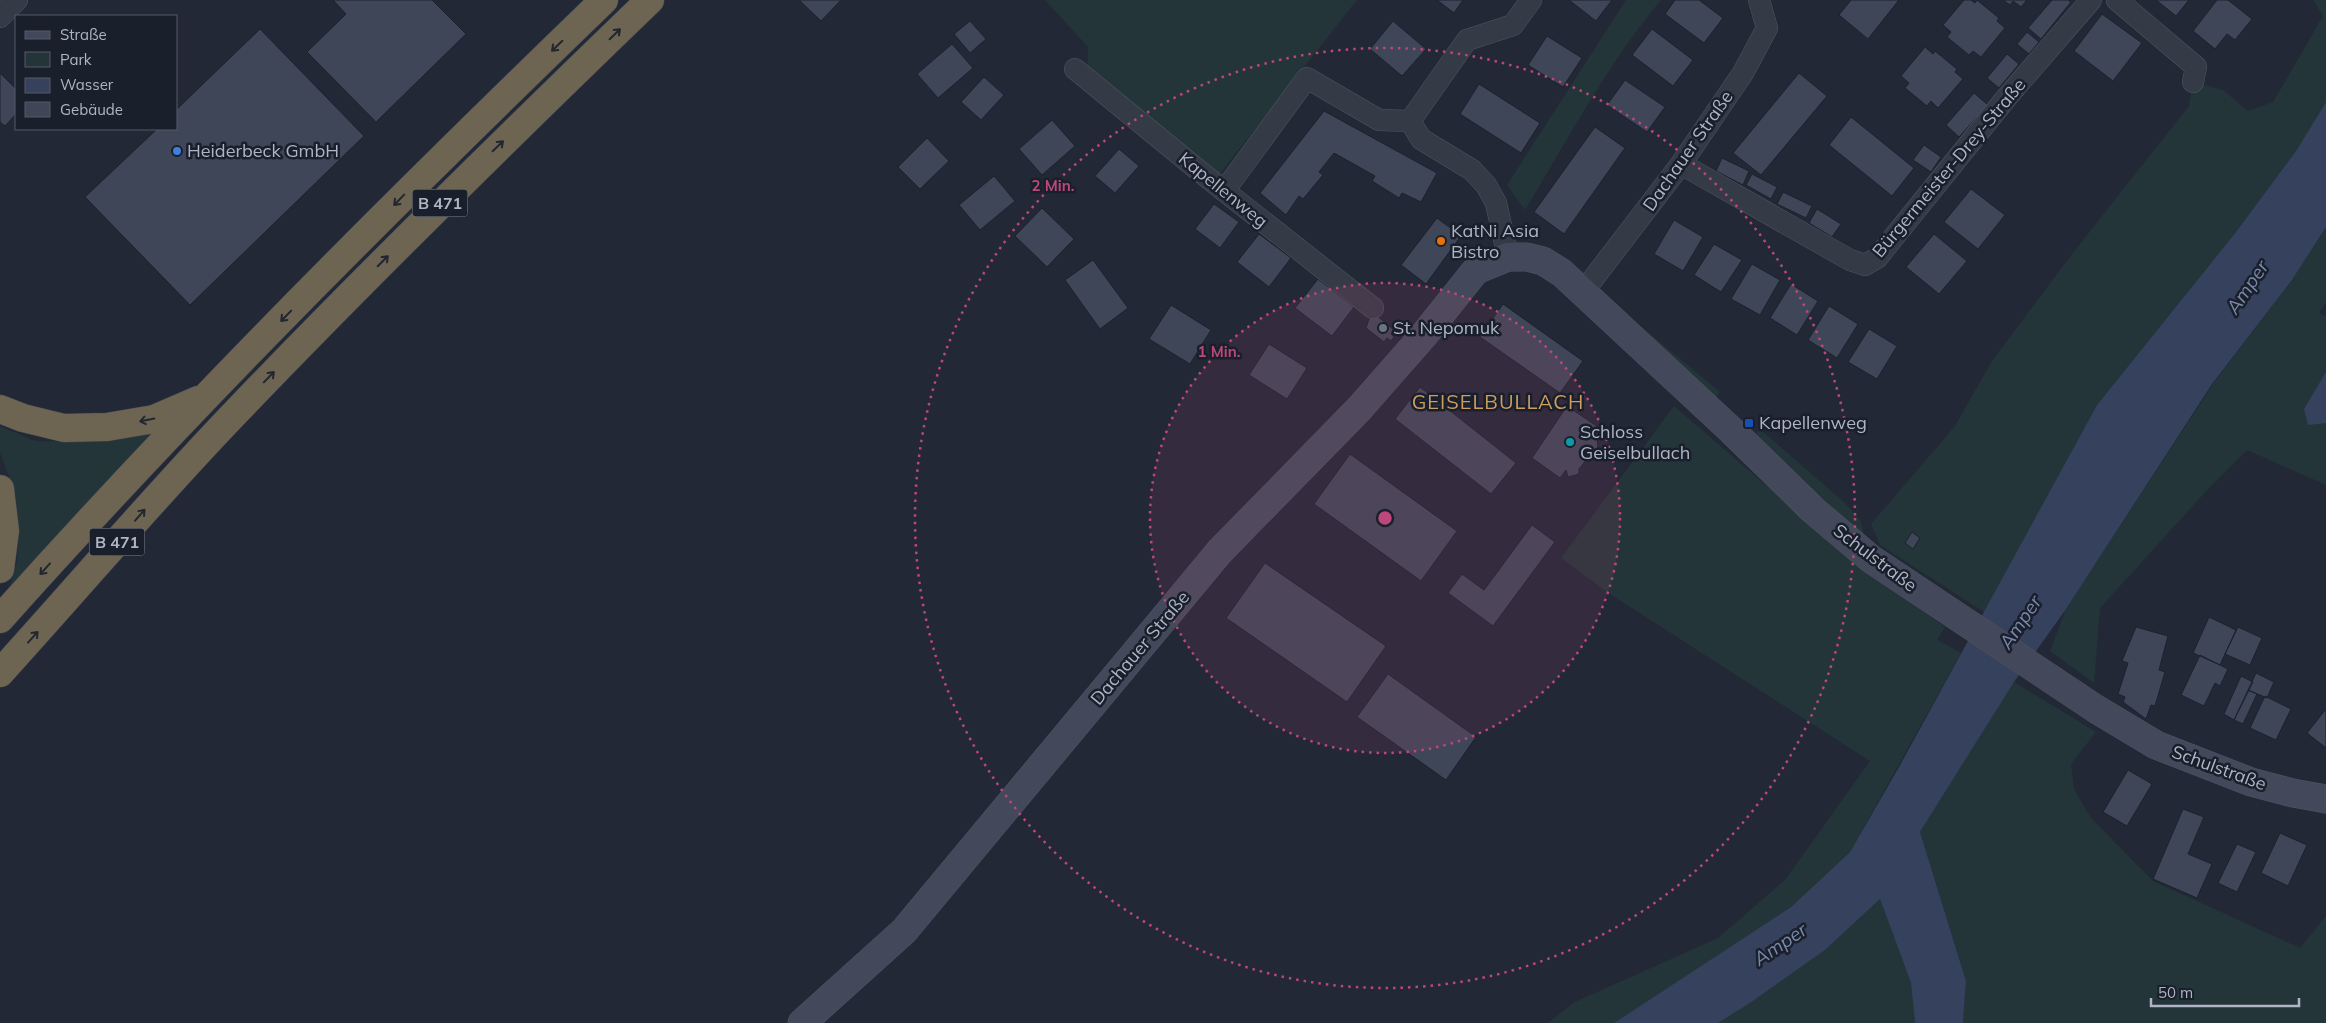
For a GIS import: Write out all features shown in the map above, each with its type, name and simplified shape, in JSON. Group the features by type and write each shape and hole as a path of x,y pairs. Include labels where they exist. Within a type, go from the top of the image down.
{"highway":[{"name":"B 471","path":"0,619 77,532 446,152 604,0"},
{"name":"B 471","path":"0,673 148,505 320,324 467,176 650,0"},
{"path":"0,409 23,418 64,428 107,428 154,418 208,396"},
{"path":"0,489 5,532 0,569"}],"street":[{"path":"0,17 17,0"},
{"path":"1410,121 1467,40 1513,26 1531,0"},
{"name":"Dachauer Straße","path":"1583,292 1681,164 1743,73 1767,28 1759,0"},
{"name":"Bürgermeister-Drey-Straße","path":"1681,164 1850,260 1865,265 1876,258 2007,97 2091,0"},
{"path":"2117,0 2196,67 2193,82"},
{"name":"Kapellenweg","path":"1075,68 1224,191 1373,308"},
{"path":"1224,191 1307,78 1378,120 1410,121"},
{"path":"1410,121 1421,139 1472,170 1486,185 1496,203 1508,257"},
{"name":"Schulstraße","path":"1476,270 1508,257 1527,257 1543,262 1562,273 1813,510 1872,559 2096,709 2156,745 2251,782 2293,794 2326,799"},
{"name":"Dachauer Straße","path":"802,1023 904,931 1220,551 1359,409 1424,335 1476,270"}],"green space":[{"path":"1045,0 1357,0 1218,176 1087,72 1088,47"},
{"path":"1626,0 1661,0 1623,49 1606,75 1525,210 1507,185"},
{"path":"2313,0 2326,0 2326,102 2296,151 2236,232 2097,405 1984,612 1880,545 1871,524 1955,426 1992,361 2072,254 2189,106 2193,82 2223,90 2248,111 2273,102 2323,16"},
{"path":"2326,227 2326,302 2319,313 2326,317 2326,485 2247,450 2209,488 2100,608 2094,683 2050,651 2066,609 2213,384 2292,280"},
{"path":"1615,305 1720,392 1716,397 1614,308"},
{"path":"1674,406 1853,560 1945,627 1937,640 1961,653 1850,852 1791,907 1614,1023 1548,1023 1573,1003 1718,938 1785,880 1870,761 1607,592 1561,558"},
{"path":"172,424 7,595 17,561 19,532 15,492 0,453 0,426 35,441 94,442"},
{"path":"1760,429 1844,502 1861,521 1865,541 1754,435"},
{"path":"2014,682 2096,732 2071,764 2074,789 2091,818 2153,881 2300,948 2326,916 2326,1023 1963,1023 1966,981 1920,832"},
{"path":"1880,899 1911,983 1915,1023 1718,1023 1750,1003 1825,950"}],"water":[{"name":"Amper","path":"2326,102 2326,227 2292,280 2212,384 2066,609 2014,682 1920,832 1966,981 1963,1023 1915,1023 1911,983 1880,899 1825,950 1750,1003 1718,1023 1614,1023 1791,907 1850,852 1899,767 2097,405 2236,232 2296,151"},
{"path":"2326,372 2326,423 2308,425 2304,409"}],"building":[{"path":"333,0 432,0 466,34 376,122 307,52 346,14"},
{"path":"799,0 841,0 821,21"},
{"path":"1437,0 1463,0 1454,13"},
{"path":"1569,0 1612,0 1596,21"},
{"path":"1675,0 1699,0 1723,18 1704,43 1665,14"},
{"path":"1851,0 1899,0 1868,39 1839,15"},
{"path":"1964,0 1971,0 1975,3 1977,0 1999,18 1997,21 2005,28 1981,57 1973,51 1969,55 1947,37 1951,32 1943,25"},
{"path":"2003,0 2027,0 2021,7 2013,1 2010,5"},
{"path":"2052,0 2068,0 2071,2 2041,39 2028,28"},
{"path":"2156,0 2189,0 2176,16"},
{"path":"2217,0 2228,0 2252,19 2235,40 2227,34 2215,49 2193,31"},
{"path":"2102,14 2142,43 2113,81 2074,51"},
{"path":"970,21 986,39 970,53 954,34"},
{"path":"1393,21 1426,49 1402,76 1370,49"},
{"path":"260,29 364,136 190,305 85,197 156,130 178,130 178,108"},
{"path":"1652,29 1693,60 1673,86 1632,55"},
{"path":"2027,32 2039,42 2029,54 2017,44"},
{"path":"1547,36 1582,58 1563,87 1528,65"},
{"path":"952,44 973,68 938,98 917,74"},
{"path":"1925,47 1933,54 1935,51 1957,69 1955,72 1963,79 1938,108 1931,101 1927,106 1905,88 1909,83 1901,76"},
{"path":"2007,54 2019,64 1999,88 1987,78"},
{"path":"0,73 15,88 15,115 5,126 0,122"},
{"path":"1799,73 1827,96 1761,175 1733,153"},
{"path":"984,77 1004,95 981,120 961,102"},
{"path":"1625,80 1665,107 1647,132 1607,105"},
{"path":"1479,84 1540,123 1521,153 1460,114"},
{"path":"1974,93 1988,105 1959,137 1946,125"},
{"path":"1324,111 1437,173 1421,202 1402,193 1399,198 1372,181 1375,176 1334,153 1319,172 1323,175 1303,199 1299,196 1286,215 1260,193"},
{"path":"1851,117 1914,168 1892,196 1829,145"},
{"path":"1052,120 1075,146 1042,175 1019,149"},
{"path":"1595,127 1625,148 1564,234 1534,212"},
{"path":"927,138 949,161 920,189 898,167"},
{"path":"1924,145 1941,157 1931,172 1913,160"},
{"path":"1119,149 1139,166 1115,193 1095,176"},
{"path":"1722,158 1749,171 1743,185 1716,171"},
{"path":"1752,174 1777,187 1771,199 1746,185"},
{"path":"994,176 1015,201 980,230 959,205"},
{"path":"1971,189 2005,215 1978,249 1944,222"},
{"path":"1783,192 1812,206 1806,218 1777,204"},
{"path":"1214,204 1239,222 1220,248 1195,229"},
{"path":"1042,208 1074,239 1047,267 1015,236"},
{"path":"1817,209 1841,224 1832,237 1809,223"},
{"path":"1437,218 1461,236 1426,284 1401,265"},
{"path":"1674,220 1703,237 1683,271 1654,254"},
{"path":"1259,234 1291,258 1269,287 1237,262"},
{"path":"1934,234 1967,261 1939,294 1906,267"},
{"path":"1714,244 1742,260 1721,292 1694,275"},
{"path":"1093,260 1128,308 1100,329 1065,280"},
{"path":"1752,264 1780,280 1760,315 1731,299"},
{"path":"1318,279 1354,307 1332,336 1295,308"},
{"path":"1791,284 1818,301 1797,335 1770,318"},
{"path":"1503,304 1583,361 1560,393 1480,337"},
{"path":"1171,305 1211,330 1190,364 1149,339"},
{"path":"1829,306 1858,324 1837,358 1808,340"},
{"path":"1376,315 1394,330 1391,334 1394,337 1391,341 1387,338 1384,342 1366,328 1369,319"},
{"path":"1869,329 1897,346 1877,379 1848,362"},
{"path":"1269,344 1307,368 1287,399 1249,375"},
{"path":"1420,387 1516,463 1491,494 1395,419"},
{"name":"Schloss Geiselbullach","path":"1567,406 1598,427 1592,437 1597,437 1598,448 1594,450 1579,469 1579,474 1568,477 1566,470 1560,478 1532,458"},
{"path":"1350,454 1457,531 1421,581 1314,504"},
{"path":"1532,525 1555,542 1493,626 1448,593 1462,574 1484,590"},
{"path":"1912,532 1920,538 1913,549 1905,543"},
{"path":"1265,563 1386,646 1347,702 1226,618"},
{"path":"2209,617 2236,630 2220,665 2193,653"},
{"path":"2136,627 2168,636 2159,670 2165,672 2155,706 2151,705 2146,719 2123,702 2125,697 2118,694 2128,663 2122,661"},
{"path":"2238,627 2262,638 2250,665 2225,654"},
{"path":"2200,655 2228,669 2220,686 2215,683 2204,706 2181,695"},
{"path":"2256,673 2274,682 2267,698 2248,690"},
{"path":"1388,674 1476,737 1446,780 1357,717"},
{"path":"2241,676 2253,682 2234,720 2224,714"},
{"path":"2248,690 2257,694 2243,724 2234,720"},
{"path":"2265,696 2291,709 2276,740 2250,728"},
{"path":"2326,709 2326,748 2307,733"},
{"path":"2128,770 2152,784 2127,826 2103,812"},
{"path":"2183,809 2204,817 2188,854 2212,864 2197,898 2153,879"},
{"path":"2280,833 2307,845 2288,886 2261,873"},
{"path":"2237,844 2256,852 2237,892 2218,883"}],"place":[{"name":"Heiderbeck GmbH","path":"177,151"},
{"name":"KatNi Asia Bistro","path":"1441,241"},
{"name":"St. Nepomuk","path":"1383,328"},
{"name":"Kapellenweg","path":"1749,423"},
{"name":"Schloss Geiselbullach","path":"1570,442"}],"district":[{"name":"GEISELBULLACH","path":"1498,402"}]}
